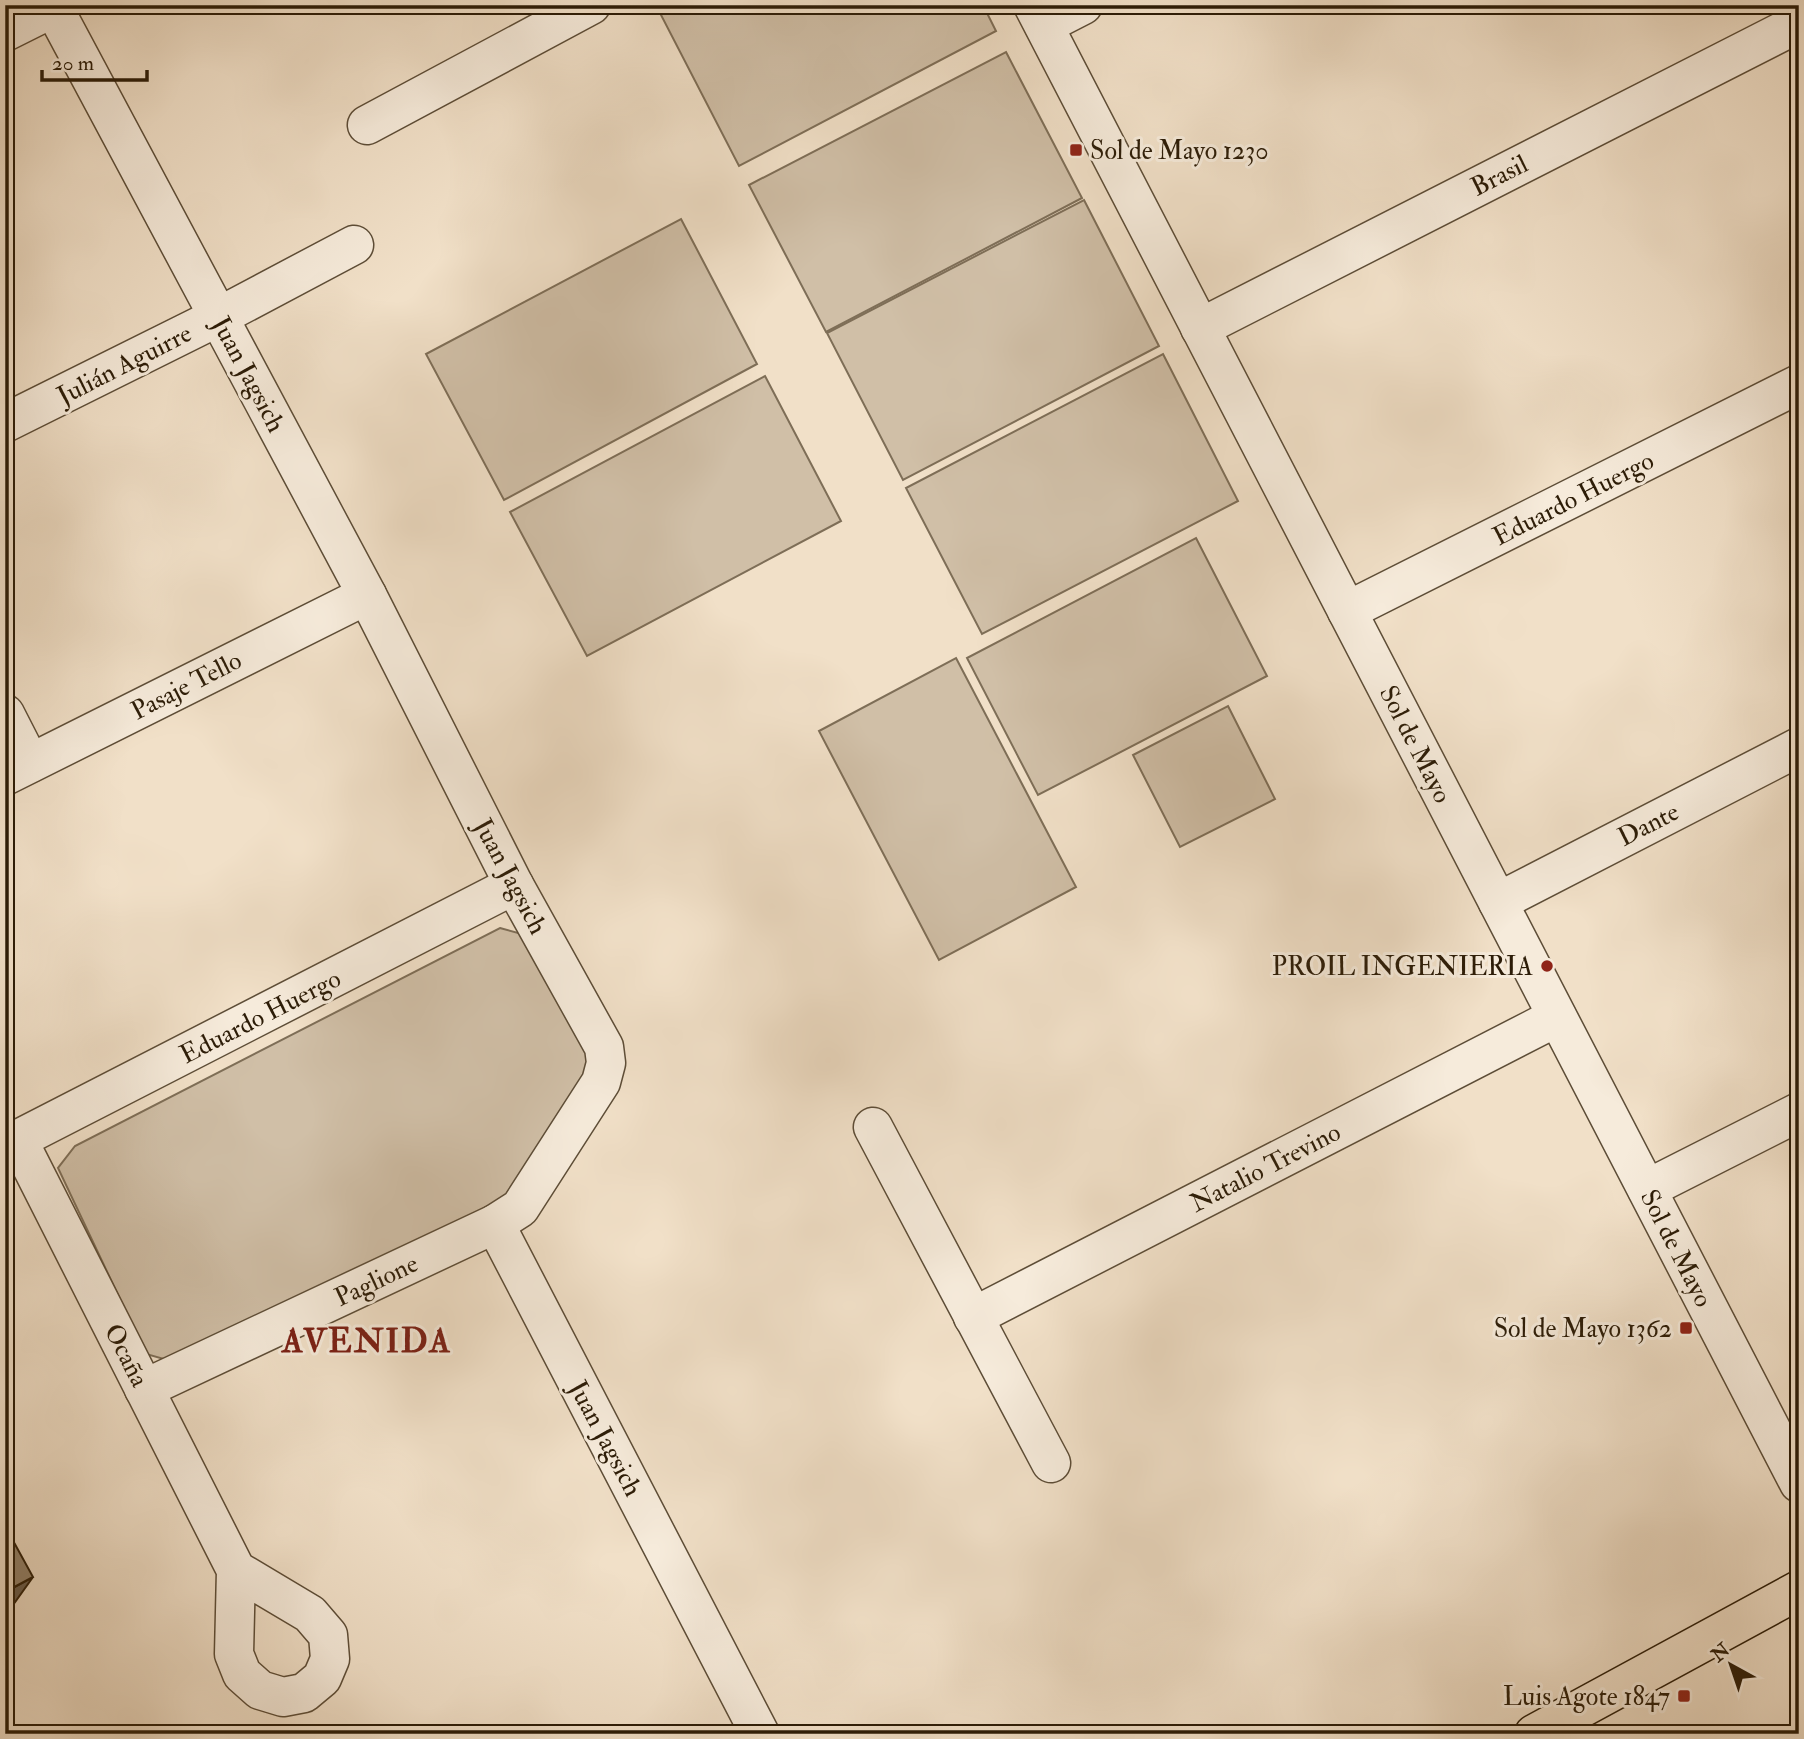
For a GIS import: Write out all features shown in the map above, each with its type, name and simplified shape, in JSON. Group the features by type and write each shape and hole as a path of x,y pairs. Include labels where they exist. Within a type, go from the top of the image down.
{"main road":[{"path":"1534,1734 1799,1590"}],"street":[{"path":"367,125 591,5"},
{"path":"1039,15 1083,5"},
{"path":"5,32 53,6"},
{"name":"Juan Jagsich","path":"53,6 366,595 514,886 604,1047 606,1063 601,1082 520,1208 495,1224 760,1734"},
{"name":"Sol de Mayo","path":"1039,15 1799,1483"},
{"name":"Brasil","path":"1200,328 1799,23"},
{"name":"Julián Aguirre","path":"5,423 218,317 354,245"},
{"name":"Eduardo Huergo","path":"1347,611 1799,384"},
{"name":"Pasaje Tello","path":"18,769 366,595"},
{"path":"5,714 18,769"},
{"name":"Dante","path":"1498,902 1799,747"},
{"name":"Eduardo Huergo","path":"12,1143 514,886"},
{"name":"Natalio Trevino","path":"973,1317 1557,1017"},
{"path":"1647,1189 1799,1112"},
{"path":"873,1127 1051,1463"},
{"name":"Ocaña","path":"12,1143 144,1389 236,1570"},
{"name":"Paglione","path":"144,1389 495,1224"}],"shaded area":[{"path":"679,5 983,5 996,31 739,166 661,15"},
{"path":"1006,52 1082,198 826,332 749,185"},
{"path":"1084,200 1159,346 903,480 827,333"},
{"path":"681,219 757,364 504,500 426,354"},
{"path":"1163,354 1238,501 982,634 906,488"},
{"path":"765,376 841,521 587,656 510,512"},
{"path":"1196,538 1267,676 1038,795 967,658"},
{"path":"956,658 1076,887 939,960 819,731"},
{"path":"1228,706 1275,799 1180,847 1133,755"},
{"path":"500,928 522,934 588,1049 588,1070 495,1224 185,1365 146,1354 58,1168 75,1146"}],"building":[{"path":"5,1526 33,1577 5,1592"}],"place":[{"name":"Sol de Mayo 1230","path":"1076,150"},
{"name":"PROIL INGENIERIA","path":"1547,966"},
{"name":"Sol de Mayo 1362","path":"1686,1328"},
{"name":"Luis Agote 1847","path":"1684,1696"}],"district":[{"name":"AVENIDA","path":"367,1340"}]}
